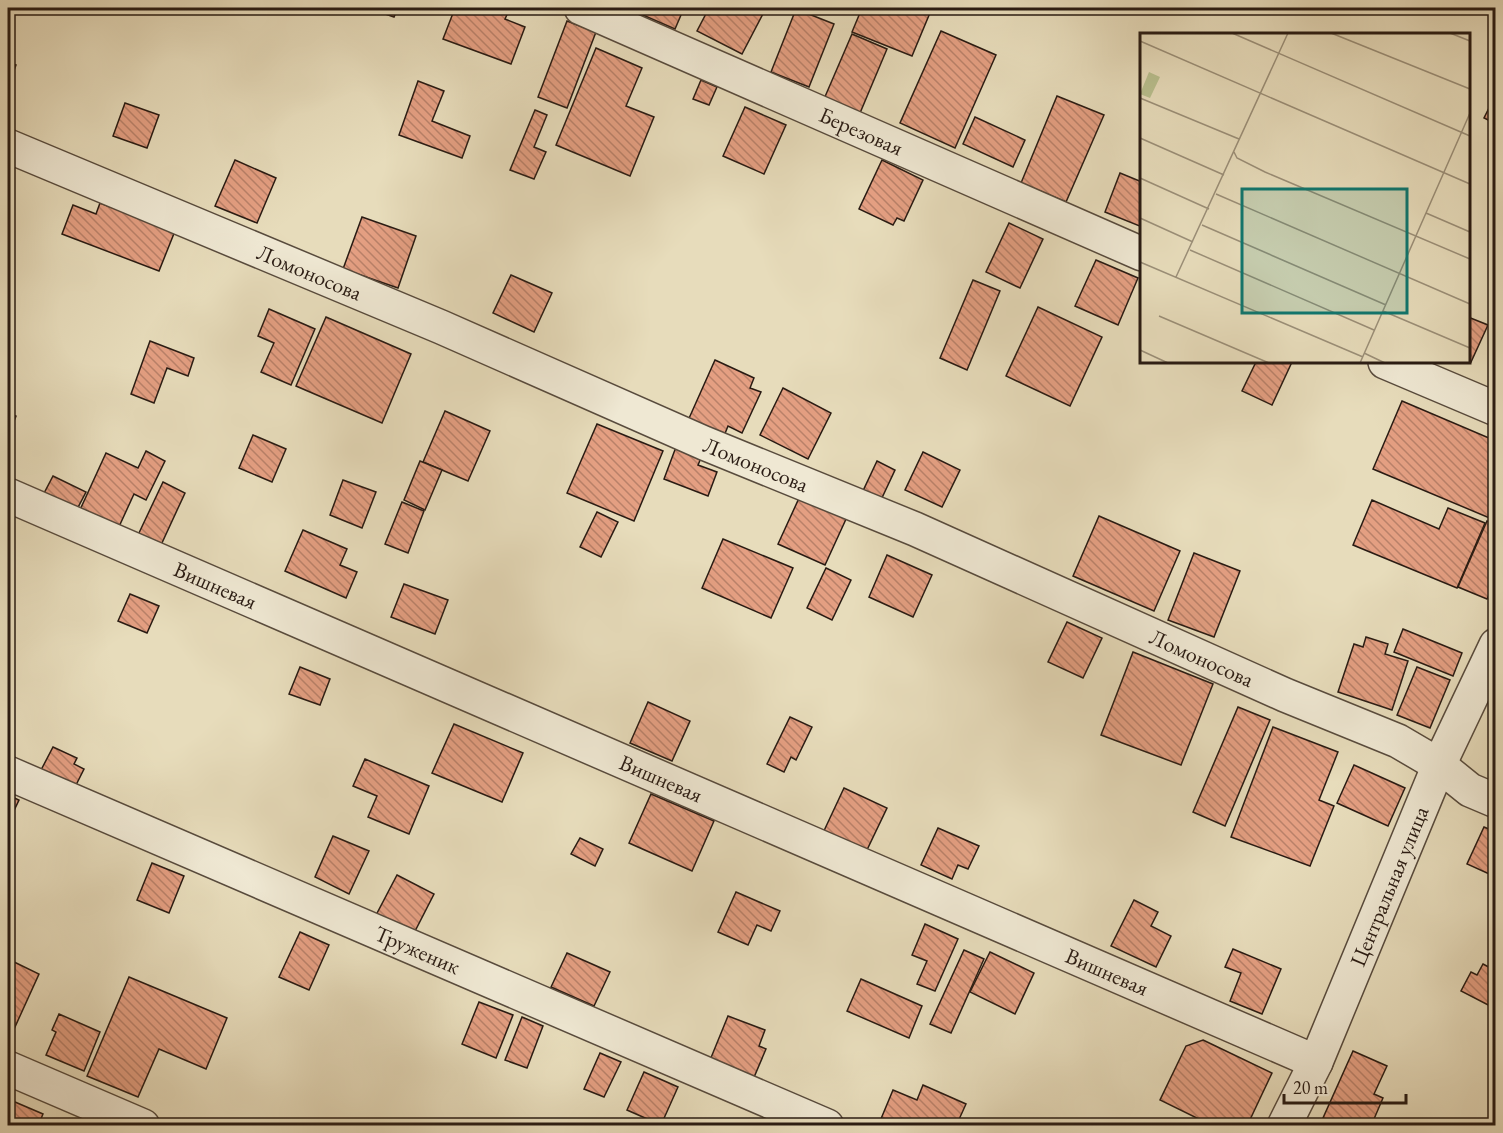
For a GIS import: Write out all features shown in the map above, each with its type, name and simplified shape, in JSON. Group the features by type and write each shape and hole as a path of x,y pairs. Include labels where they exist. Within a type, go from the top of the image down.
{"street":[{"name":"Березовая","path":"581,8 1140,253"},
{"name":"Ломоносова","path":"8,146 441,327 704,443 915,529 1285,695 1398,741 1439,765 1470,790 1496,801"},
{"path":"1387,363 1496,409"},
{"name":"Вишневая","path":"8,495 1316,1062"},
{"name":"Центральная улица","path":"1291,1123 1439,765 1496,645"},
{"name":"Труженик","path":"8,773 827,1125"},
{"path":"8,1068 143,1125"}],"building":[{"path":"368,8 398,8 394,17"},
{"path":"455,8 510,8 505,19 525,27 511,64 443,39"},
{"path":"629,8 684,8 675,29"},
{"path":"709,8 766,8 742,54 697,31"},
{"path":"862,8 932,8 912,56 852,32"},
{"path":"796,9 834,24 809,87 771,72"},
{"path":"567,21 596,32 567,108 538,97"},
{"path":"941,31 996,55 955,148 900,123"},
{"path":"852,34 887,49 860,113 824,99"},
{"path":"596,48 642,68 626,106 654,117 630,176 556,145"},
{"path":"8,62 16,65 8,87"},
{"path":"701,80 717,87 709,105 693,99"},
{"path":"418,81 444,91 432,121 470,136 462,158 399,135"},
{"path":"1496,94 1496,124 1484,118"},
{"path":"1057,96 1104,115 1066,202 1021,183"},
{"path":"125,103 159,115 147,148 113,136"},
{"path":"745,107 786,125 764,174 723,156"},
{"path":"535,110 547,115 534,147 546,152 534,179 510,170"},
{"path":"975,117 1025,140 1013,167 963,144"},
{"path":"235,160 276,178 257,223 215,206"},
{"path":"882,160 923,180 904,221 897,218 893,225 859,209"},
{"path":"1120,173 1140,181 1140,226 1105,212"},
{"path":"100,203 175,231 159,271 62,234 73,205 96,214"},
{"path":"362,217 416,236 398,288 343,269"},
{"path":"1009,223 1043,239 1020,288 986,272"},
{"path":"1096,260 1138,278 1118,325 1075,306"},
{"path":"511,275 552,293 534,332 493,313"},
{"path":"973,280 1000,291 967,370 940,358"},
{"path":"1038,307 1102,337 1070,406 1006,376"},
{"path":"269,309 315,329 291,385 261,372 274,343 258,336"},
{"path":"326,317 411,354 382,423 296,386"},
{"path":"1470,318 1488,325 1470,362"},
{"path":"150,341 194,358 188,376 167,368 154,403 131,394"},
{"path":"715,360 754,378 750,388 761,392 742,433 728,426 722,441 686,425"},
{"path":"1256,363 1292,363 1272,405 1242,391"},
{"path":"783,388 831,413 808,459 760,435"},
{"path":"1402,401 1496,441 1496,511 1492,519 1373,469"},
{"path":"445,411 490,431 468,481 423,462"},
{"path":"8,412 16,416 8,436"},
{"path":"597,424 663,451 634,521 567,493"},
{"path":"253,435 286,449 272,482 239,468"},
{"path":"676,447 701,458 698,465 717,472 708,496 664,479"},
{"path":"146,451 165,461 146,500 134,494 117,531 79,512 106,453 138,468"},
{"path":"923,452 960,470 942,507 905,490"},
{"path":"420,461 442,470 425,510 404,500"},
{"path":"877,461 895,470 880,502 862,493"},
{"path":"53,476 86,492 73,517 40,501"},
{"path":"343,480 376,492 362,528 330,515"},
{"path":"163,482 185,493 161,545 138,535"},
{"path":"800,496 847,517 825,565 778,544"},
{"path":"1372,500 1439,529 1448,508 1485,523 1457,588 1353,545"},
{"path":"402,502 424,511 408,553 385,544"},
{"path":"597,512 618,522 601,557 580,547"},
{"path":"1099,516 1180,551 1154,611 1073,576"},
{"path":"1487,521 1496,525 1496,580 1487,599 1458,587"},
{"path":"303,530 347,549 340,565 357,572 346,598 285,571"},
{"path":"723,539 793,568 771,618 702,588"},
{"path":"1194,553 1240,571 1214,637 1168,620"},
{"path":"887,555 932,575 913,617 869,597"},
{"path":"826,568 851,580 832,620 807,608"},
{"path":"404,584 448,600 435,634 391,617"},
{"path":"130,594 159,606 147,633 118,621"},
{"path":"1067,622 1102,638 1083,678 1048,662"},
{"path":"1403,629 1462,653 1453,676 1394,652"},
{"path":"1366,637 1388,644 1385,654 1408,661 1392,710 1338,692 1354,644 1363,647"},
{"path":"1133,652 1213,684 1181,765 1101,735"},
{"path":"300,667 330,679 320,705 289,694"},
{"path":"1417,667 1450,680 1430,728 1397,715"},
{"path":"648,702 690,721 672,761 630,743"},
{"path":"1238,707 1270,720 1225,826 1193,812"},
{"path":"790,717 812,727 796,760 791,757 784,772 767,764"},
{"path":"454,724 523,753 502,802 432,773"},
{"path":"1273,727 1338,752 1319,800 1334,806 1310,866 1231,837"},
{"path":"53,747 77,758 74,764 84,769 74,789 40,772"},
{"path":"365,759 429,786 409,834 368,817 377,796 353,786"},
{"path":"1354,765 1405,788 1388,826 1337,803"},
{"path":"844,788 887,808 865,854 822,835"},
{"path":"651,794 714,821 692,871 629,843"},
{"path":"8,795 19,800 8,823"},
{"path":"1484,827 1496,832 1496,877 1467,864"},
{"path":"938,828 979,846 968,869 958,865 952,879 921,865"},
{"path":"333,836 369,851 349,894 315,877"},
{"path":"580,838 603,849 595,866 571,854"},
{"path":"152,863 184,876 169,913 137,900"},
{"path":"397,875 434,894 411,939 374,919"},
{"path":"736,892 780,911 771,931 757,925 748,945 718,932"},
{"path":"1134,900 1158,912 1151,926 1171,936 1156,967 1111,946"},
{"path":"925,924 958,939 935,991 917,984 927,961 912,955"},
{"path":"300,932 329,945 309,990 279,977"},
{"path":"1233,949 1281,969 1262,1014 1230,1001 1241,973 1225,967"},
{"path":"964,950 984,959 951,1033 930,1024"},
{"path":"990,952 1034,973 1015,1014 970,992"},
{"path":"567,953 610,972 594,1006 551,987"},
{"path":"8,959 39,974 10,1038 8,1038"},
{"path":"1483,964 1496,971 1496,1005 1494,1008 1461,991 1471,972 1477,975"},
{"path":"129,977 227,1018 206,1069 159,1049 138,1097 87,1076"},
{"path":"861,979 922,1006 909,1038 847,1011"},
{"path":"479,1002 513,1015 496,1058 462,1044"},
{"path":"59,1014 100,1032 84,1071 46,1055 56,1032 52,1030"},
{"path":"728,1016 765,1030 759,1046 766,1049 752,1082 708,1065"},
{"path":"522,1017 543,1026 527,1068 505,1060"},
{"path":"1203,1040 1272,1073 1247,1126 1213,1126 1160,1100 1186,1046"},
{"path":"1353,1051 1387,1066 1374,1094 1383,1098 1371,1126 1338,1126 1323,1118"},
{"path":"600,1053 621,1062 604,1097 584,1089"},
{"path":"644,1072 678,1087 661,1125 627,1110"},
{"path":"923,1085 966,1104 956,1126 878,1126 893,1090 917,1100"},
{"path":"8,1099 43,1114 38,1126 8,1126"}]}
